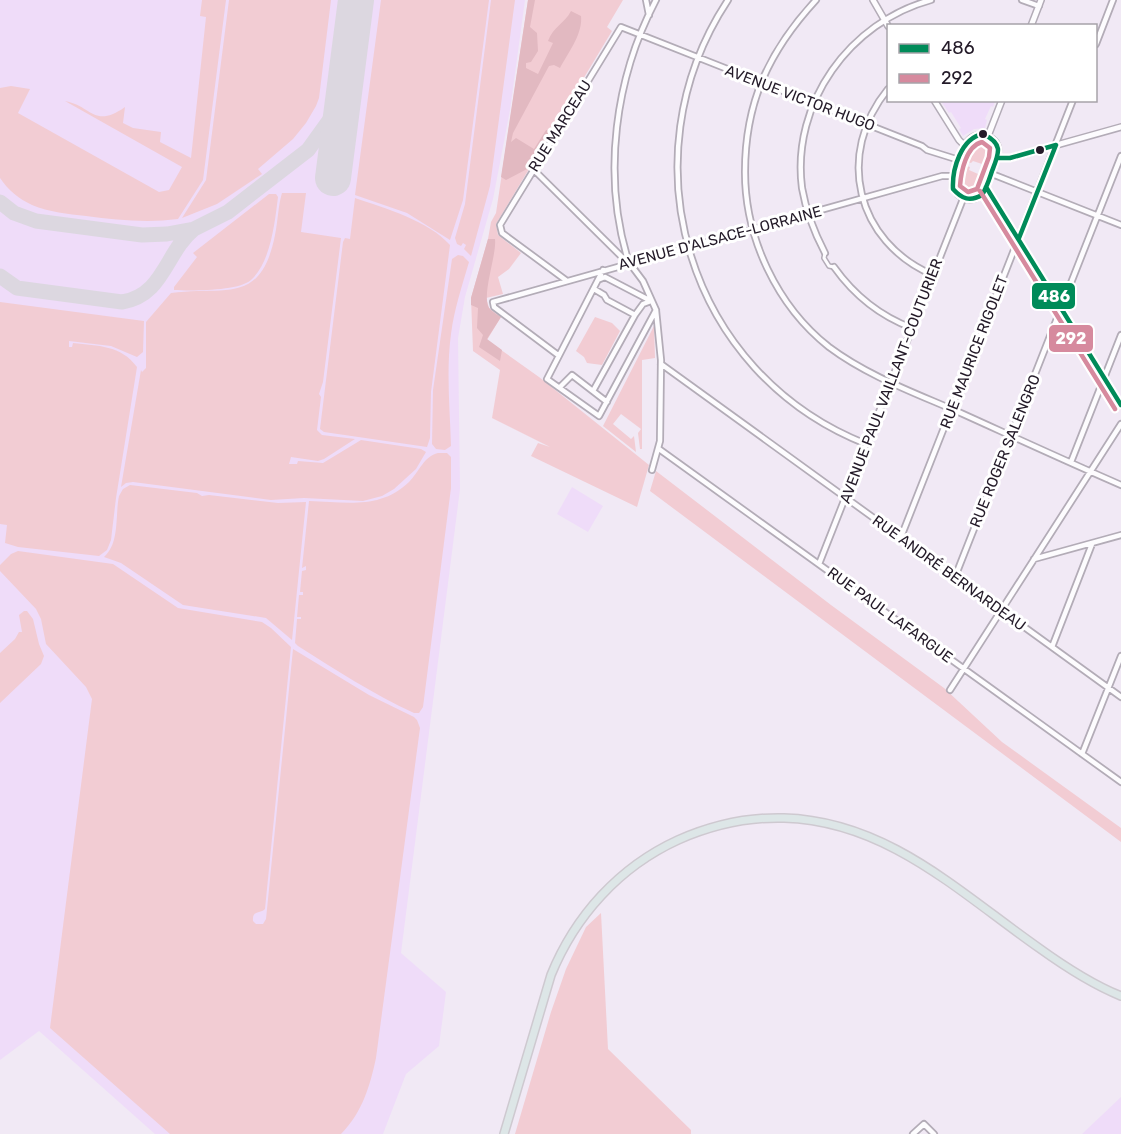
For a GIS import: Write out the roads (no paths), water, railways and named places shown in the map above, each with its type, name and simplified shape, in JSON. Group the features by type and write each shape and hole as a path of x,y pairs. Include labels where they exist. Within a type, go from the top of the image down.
{"main road":[{"path":"504,1134 551,975 559,955 579,921 608,888 640,861 690,834 728,824 770,818 794,819 845,827 868,835 911,857 1060,964 1121,996"}],"street":[{"path":"646,0 649,15"},
{"path":"629,263 618,220 614,176 616,138 630,64 656,0"},
{"path":"728,0 711,28 698,58 681,118 677,158 679,199 688,247 702,287 719,320 743,356 770,384 802,410 839,433 866,444"},
{"path":"816,0 795,22 779,45 760,82 748,131 745,157 745,184 753,229 767,269 786,301 828,346 855,364 951,410 1121,485"},
{"path":"873,0 887,24"},
{"path":"912,328 893,320 873,307 854,292 834,267 829,266 808,214 802,188 801,163 803,140 814,104 828,75 844,54 870,29 900,11 931,0"},
{"path":"1022,0 1040,3 1032,24"},
{"path":"1097,39 1113,0"},
{"name":"AVENUE VICTOR HUGO","path":"621,27 922,146 927,150 959,160"},
{"name":"RUE MARCEAU","path":"567,281 502,233 500,225 621,27"},
{"path":"887,90 867,124 859,158 858,170 863,198 871,219 891,248 905,261 933,275"},
{"path":"935,102 965,146"},
{"path":"988,136 1001,102"},
{"name":"RUE MAURICE RIGOLET","path":"901,537 1072,102"},
{"path":"998,158 1010,158 1121,127"},
{"path":"976,135 988,136 998,146 998,158 992,174 982,195 977,198 963,199 953,189 953,176 959,160 965,146 976,135"},
{"name":"RUE ROGER SALENGRO","path":"955,577 1121,156"},
{"path":"534,170 629,263 643,281 656,310 661,364 659,449 652,471"},
{"path":"992,174 1121,225"},
{"name":"AVENUE D'ALSACE-LORRAINE","path":"558,356 494,307 493,302 942,176 953,176"},
{"path":"986,187 1121,405"},
{"name":"AVENUE PAUL VAILLANT-COUTURIER","path":"819,564 963,199"},
{"path":"603,270 547,379 599,416 656,310"},
{"path":"599,279 605,277 651,301"},
{"path":"594,289 604,295 607,300 635,315"},
{"path":"593,391 635,315 643,304 651,301"},
{"path":"1071,462 1121,335"},
{"name":"RUE ANDRÉ BERNARDEAU","path":"661,364 1121,697"},
{"path":"560,387 572,375 607,402"},
{"path":"950,690 1121,424"},
{"name":"RUE PAUL LAFARGUE","path":"659,449 1121,783"},
{"path":"1034,559 1121,535"},
{"path":"1052,647 1092,544"},
{"path":"1082,754 1121,656"},
{"path":"913,1134 924,1124 934,1134"}]}
